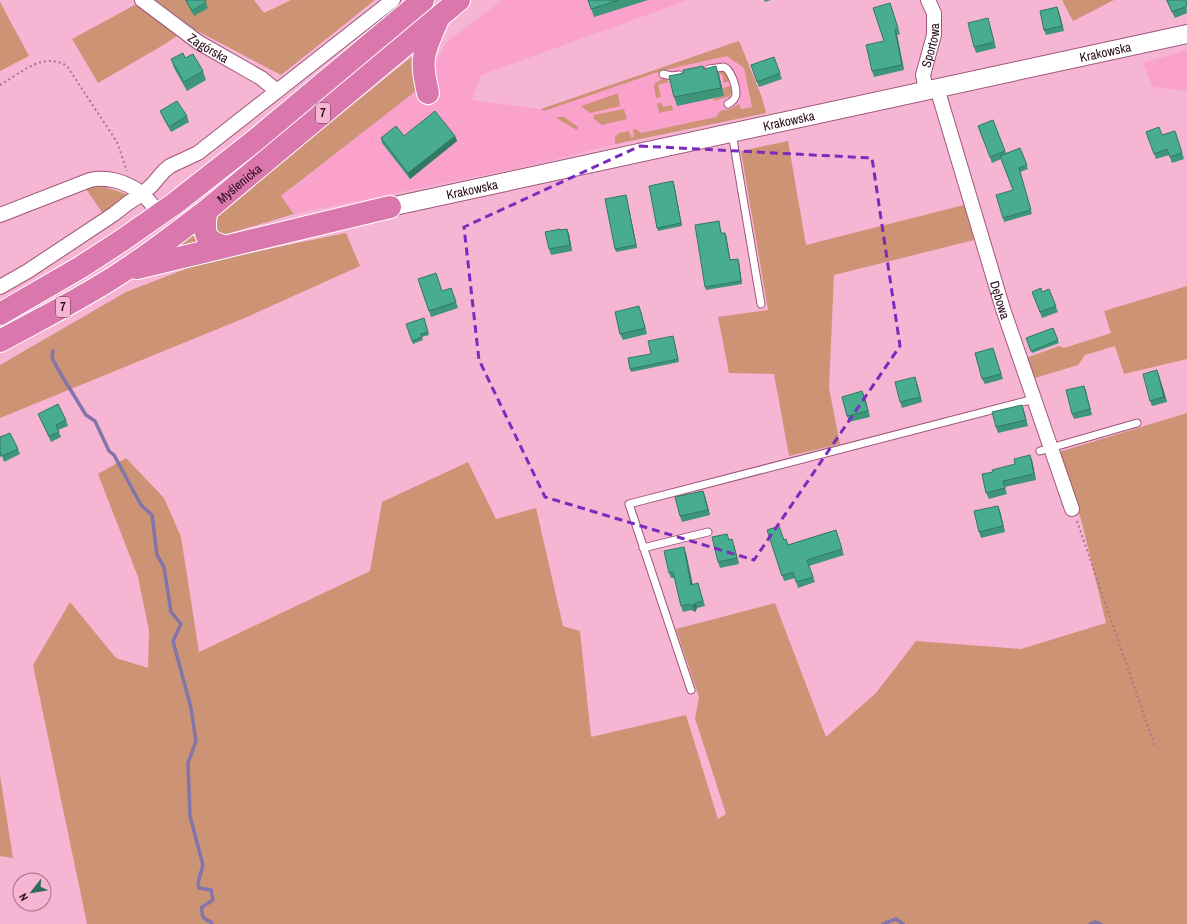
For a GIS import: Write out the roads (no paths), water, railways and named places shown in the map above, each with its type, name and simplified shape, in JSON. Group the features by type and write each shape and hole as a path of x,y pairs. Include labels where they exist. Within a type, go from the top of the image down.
{"highway":[{"name":"Myślenicka","path":"0,314 81,267 160,214 248,146 423,0"},
{"name":"Myślenicka","path":"0,341 63,307 124,271 206,211 458,0"},
{"path":"428,93 424,69 425,50 439,16"},
{"path":"124,271 390,207"},
{"path":"206,211 205,226 207,238 214,244 223,246"}],"street":[{"name":"Zagórska","path":"142,0 198,42 261,78 277,91"},
{"path":"0,287 55,254 114,214 128,203 138,190 152,185 170,166 198,153 393,0"},
{"name":"Sportowa","path":"928,0 934,13 934,34 923,75 932,89"},
{"name":"Krakowska","path":"390,207 1187,34"},
{"name":"Dębowa","path":"932,89 1003,309 1034,399 1046,449 1072,509"},
{"path":"0,214 97,178 110,179 138,190 160,214"}],"lane":[{"path":"705,70 724,67 731,72 736,94 728,104"},
{"path":"663,74 672,76 685,74"},
{"path":"732,133 761,304"},
{"path":"691,690 629,504 1034,399"},
{"path":"1046,449 1137,423"},
{"path":"644,548 708,532"}],"waterway":[{"path":"53,351 52,358 59,371 86,415 95,421 109,451 114,455 141,505 152,515 157,555 164,567 171,612 181,624 173,641 191,708 196,741 188,763 190,816 203,865 198,883 199,888 211,890 213,900 202,907 202,915 212,924"},
{"path":"883,924 896,919 903,924"},
{"path":"1090,924 1096,922 1101,924"}]}
